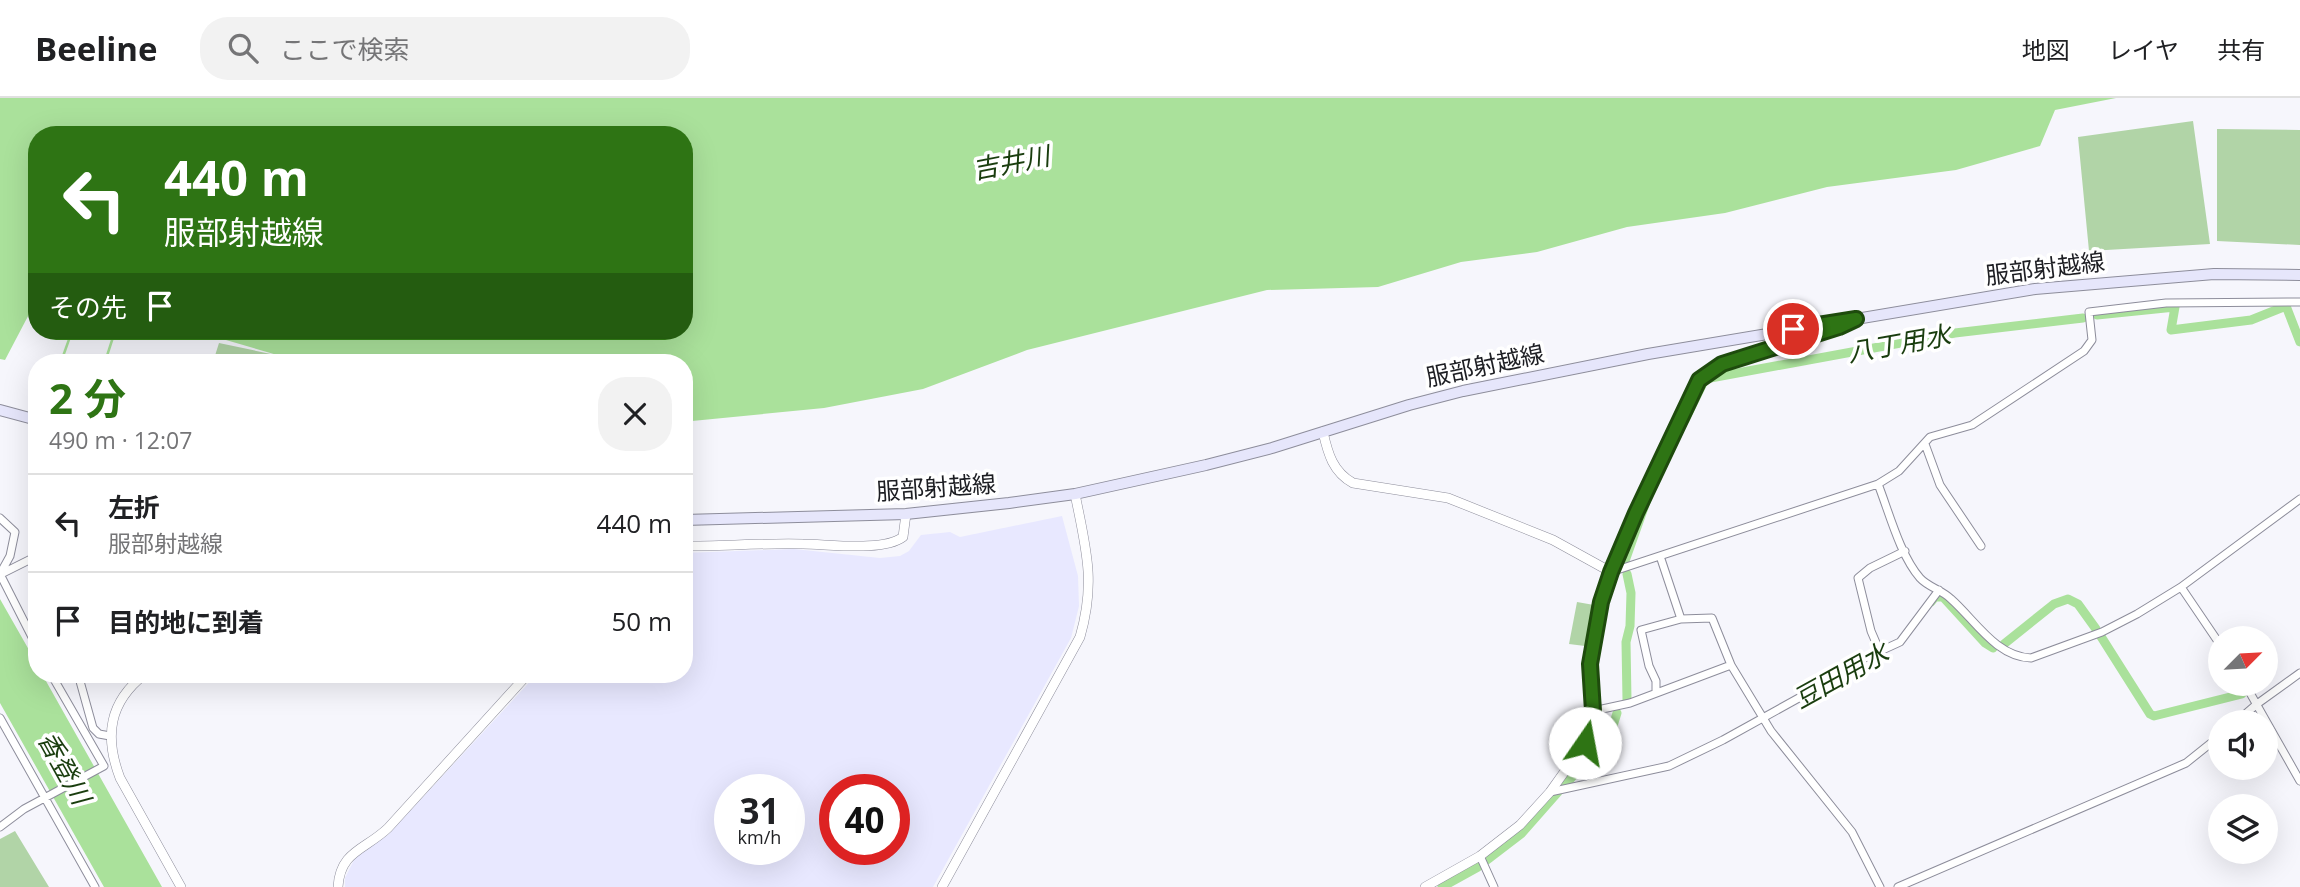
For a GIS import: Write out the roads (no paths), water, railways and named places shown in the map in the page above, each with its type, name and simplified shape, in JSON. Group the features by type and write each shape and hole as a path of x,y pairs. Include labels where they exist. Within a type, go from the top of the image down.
{"main road":[{"name":"服部射越線","path":"693,520 906,513 1075,494 1206,465 1463,391 1648,354 2035,289 2214,274 2300,275"},
{"path":"0,410 28,417"}],"street":[{"path":"1323,432 1333,464 1341,476 1353,483 1448,498 1553,540 1611,572 1878,484 1899,471 1930,437 1972,425 2084,351 2092,340 2090,312 2166,303 2300,302"},
{"path":"1425,887 1480,856 1520,825 1550,792 1585,743 1593,711 1590,664 1601,602 1611,572 1699,380 1722,364 1839,327 1856,319"},
{"path":"1925,444 1940,485 1981,546"},
{"path":"1878,484 1905,551 1919,577 1952,599 1983,634 2021,658 2031,658 2102,632 2181,587 2300,499"},
{"path":"942,887 1080,638 1089,593 1089,566 1075,494"},
{"path":"693,546 841,546 891,543 903,537 906,513"},
{"path":"0,518 16,532 0,574"},
{"path":"1880,652 1871,631 1858,578 1870,568 1905,551"},
{"path":"1660,556 1681,619"},
{"path":"0,574 28,562"},
{"path":"0,574 28,629"},
{"path":"2181,587 2208,627"},
{"path":"1550,792 1669,766 1763,718 1854,663 1900,642 1939,590"},
{"path":"1656,692 1656,681 1648,666 1640,631 1681,619 1712,618 1731,665 1763,718 1852,832 1880,887"},
{"path":"1593,711 1630,703 1731,665"},
{"path":"2250,710 2300,673"},
{"path":"0,827 24,809 104,766 56,683"},
{"path":"81,683 93,728 99,734 110,736"},
{"path":"132,683 121,699 113,718 110,736 113,760 120,778 181,887"},
{"path":"338,887 339,870 345,859 388,828 520,683"},
{"path":"2252,696 2300,781"},
{"path":"74,715 88,709"},
{"path":"0,718 95,887"},
{"path":"1898,887 2186,763 2208,746"},
{"path":"1480,856 1494,887"}],"water":[{"name":"吉井川","path":"0,98 2116,98 2055,110 2040,146 1956,170 1827,187 1725,213 1627,227 1537,252 1461,262 1378,287 1267,290 1027,350 923,389 824,408 693,421 693,354 274,354 226,340 693,340 693,126 28,126 28,316 5,360 0,359"},
{"name":"香登川","path":"0,599 28,648 28,683 47,683 162,887 104,887 0,703"}],"waterway":[{"name":"八丁用水","path":"2097,315 2175,307 2171,330 2251,320 2286,306 2300,342"},
{"name":"八丁用水","path":"1685,420 1705,379 1955,333 2083,318"},
{"path":"64,354 69,340"},
{"path":"108,354 112,340"},
{"name":"八丁用水","path":"1625,561 1647,499"},
{"name":"八丁用水","path":"1627,574 1631,593 1630,626 1626,642 1627,700"},
{"name":"豆田用水","path":"1931,602 1935,597 1943,597 1985,643 1993,648"},
{"name":"豆田用水","path":"2004,644 2054,604 2068,599 2078,604 2096,629"},
{"name":"豆田用水","path":"2100,635 2150,714 2154,716 2234,696"},
{"name":"八丁用水","path":"1565,786 1597,745 1608,742 1617,713"},
{"name":"八丁用水","path":"1487,860 1521,834 1558,792"},
{"name":"八丁用水","path":"1442,887 1478,867"}]}
